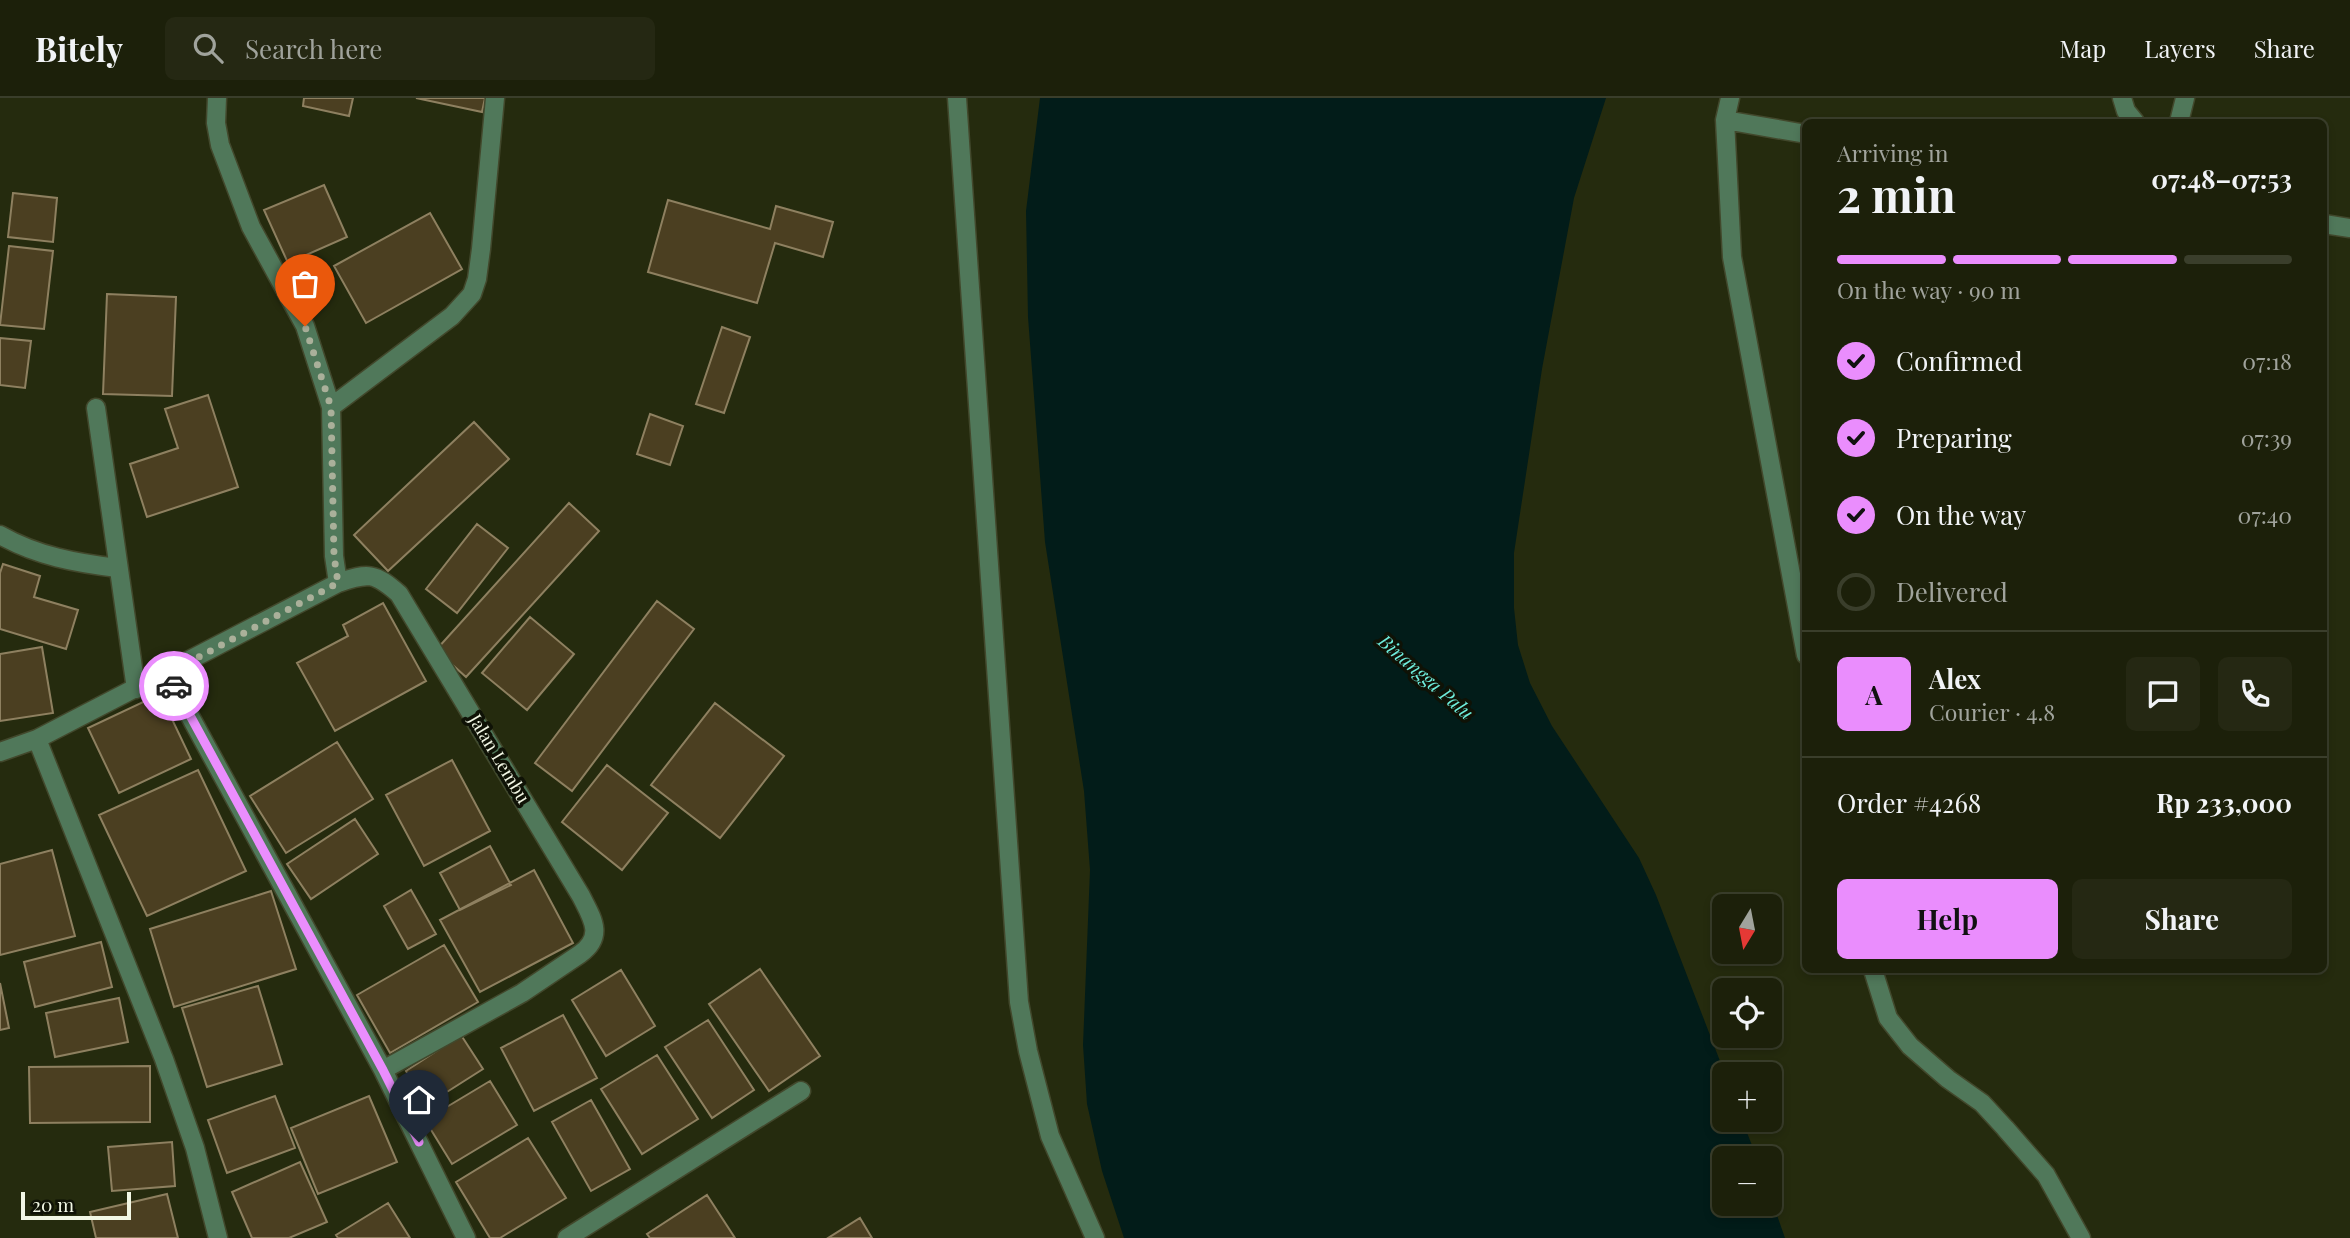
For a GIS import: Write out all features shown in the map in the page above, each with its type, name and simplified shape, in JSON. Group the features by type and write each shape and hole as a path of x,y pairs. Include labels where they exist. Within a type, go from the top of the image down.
{"street":[{"path":"217,98 216,123 220,145 251,227 305,326 331,407 334,556 338,583"},
{"path":"331,407 452,316 472,294 481,249 495,98"},
{"path":"957,98 1019,1002 1028,1051 1050,1136 1095,1238"},
{"path":"1730,98 1725,120 1732,257 1802,633"},
{"path":"2122,98 2126,111 2133,119"},
{"path":"2180,119 2185,98"},
{"path":"1725,120 1802,133"},
{"path":"2327,224 2350,228"},
{"path":"96,408 136,689"},
{"path":"0,535 21,547 74,563 118,568"},
{"name":"Jalan Lembu","path":"0,752 37,739 167,674 338,583 360,576 380,578 399,594 581,896 595,924 589,947 580,954 522,993 383,1070"},
{"path":"167,674 383,1070 466,1238"},
{"path":"37,739 164,1059 195,1148 218,1238"},
{"path":"1874,973 1888,1018 1910,1046 1948,1079 1982,1103 2005,1128 2046,1175 2081,1238"},
{"path":"567,1238 801,1091"}],"water":[{"name":"Binangga Palu","path":"1040,98 1606,98 1574,198 1542,369 1514,553 1514,608 1518,645 1530,683 1552,726 1639,858 1656,895 1712,1040 1712,1048 1715,1048 1720,1062 1712,1062 1712,1132 1747,1132 1752,1146 1712,1146 1712,1216 1777,1216 1785,1238 1124,1238 1102,1171 1087,1104 1083,1045 1090,870 1084,791 1045,542 1028,317 1026,211"}],"building":[{"path":"304,98 353,98 349,116 303,106"},
{"path":"416,98 485,98 482,112"},
{"path":"324,185 347,237 288,263 264,210"},
{"path":"13,193 57,198 53,242 8,237"},
{"path":"668,200 770,229 776,206 833,222 823,257 775,243 757,303 648,272"},
{"path":"430,213 462,269 366,323 334,266"},
{"path":"9,246 53,251 44,329 0,325"},
{"path":"107,294 176,297 172,396 103,394"},
{"path":"722,327 750,337 724,413 696,404"},
{"path":"0,338 31,341 25,388 0,385"},
{"path":"208,395 238,487 147,517 130,464 178,448 165,409"},
{"path":"650,414 683,426 670,465 637,454"},
{"path":"474,422 509,459 388,571 354,535"},
{"path":"569,503 599,531 466,677 436,650"},
{"path":"477,524 508,548 457,613 426,589"},
{"path":"3,564 40,576 34,597 78,610 66,649 0,629 0,573"},
{"path":"657,601 694,629 572,791 535,763"},
{"path":"383,603 426,681 335,731 297,663 348,636 343,625"},
{"path":"530,617 574,654 527,710 482,673"},
{"path":"42,647 53,713 0,721 0,654"},
{"path":"160,694 191,759 119,793 88,728"},
{"path":"715,703 784,756 720,838 651,785"},
{"path":"337,742 373,799 286,853 250,796"},
{"path":"452,760 490,831 424,866 386,795"},
{"path":"607,765 668,813 622,870 562,822"},
{"path":"198,770 246,871 147,916 99,815"},
{"path":"355,819 378,854 311,899 287,864"},
{"path":"490,846 511,885 460,910 440,873"},
{"path":"52,850 75,936 0,955 0,864"},
{"path":"534,870 573,943 480,992 440,920"},
{"path":"411,890 436,934 408,949 384,906"},
{"path":"271,891 296,969 174,1007 150,929"},
{"path":"101,942 112,987 35,1007 24,962"},
{"path":"444,945 478,1002 390,1053 357,995"},
{"path":"760,969 820,1056 769,1091 709,1004"},
{"path":"621,970 655,1026 606,1056 572,1000"},
{"path":"0,983 9,1028 0,1030"},
{"path":"258,986 282,1064 207,1087 182,1008"},
{"path":"119,998 128,1042 55,1057 46,1013"},
{"path":"563,1015 597,1078 534,1111 501,1048"},
{"path":"708,1020 754,1090 712,1118 665,1047"},
{"path":"461,1035 483,1069 428,1104 406,1071"},
{"path":"657,1055 698,1119 642,1154 601,1089"},
{"path":"150,1066 150,1122 30,1123 29,1067"},
{"path":"490,1081 517,1125 452,1164 425,1120"},
{"path":"275,1096 295,1148 227,1173 208,1120"},
{"path":"369,1096 397,1162 318,1194 291,1128"},
{"path":"591,1100 630,1169 591,1191 552,1122"},
{"path":"528,1138 566,1198 500,1238 490,1238 456,1182"},
{"path":"172,1142 175,1186 112,1191 108,1147"},
{"path":"300,1162 327,1222 289,1238 252,1238 232,1192"},
{"path":"167,1194 178,1238 96,1238 90,1212"},
{"path":"707,1195 735,1238 650,1238 647,1234"},
{"path":"388,1203 410,1238 338,1238 336,1235"},
{"path":"860,1218 872,1238 828,1238"}],"way so far":[{"path":"174,686 167,674 338,583 334,556 331,407 305,326"}],"route":[{"path":"174,686 383,1070 419,1142"}]}
